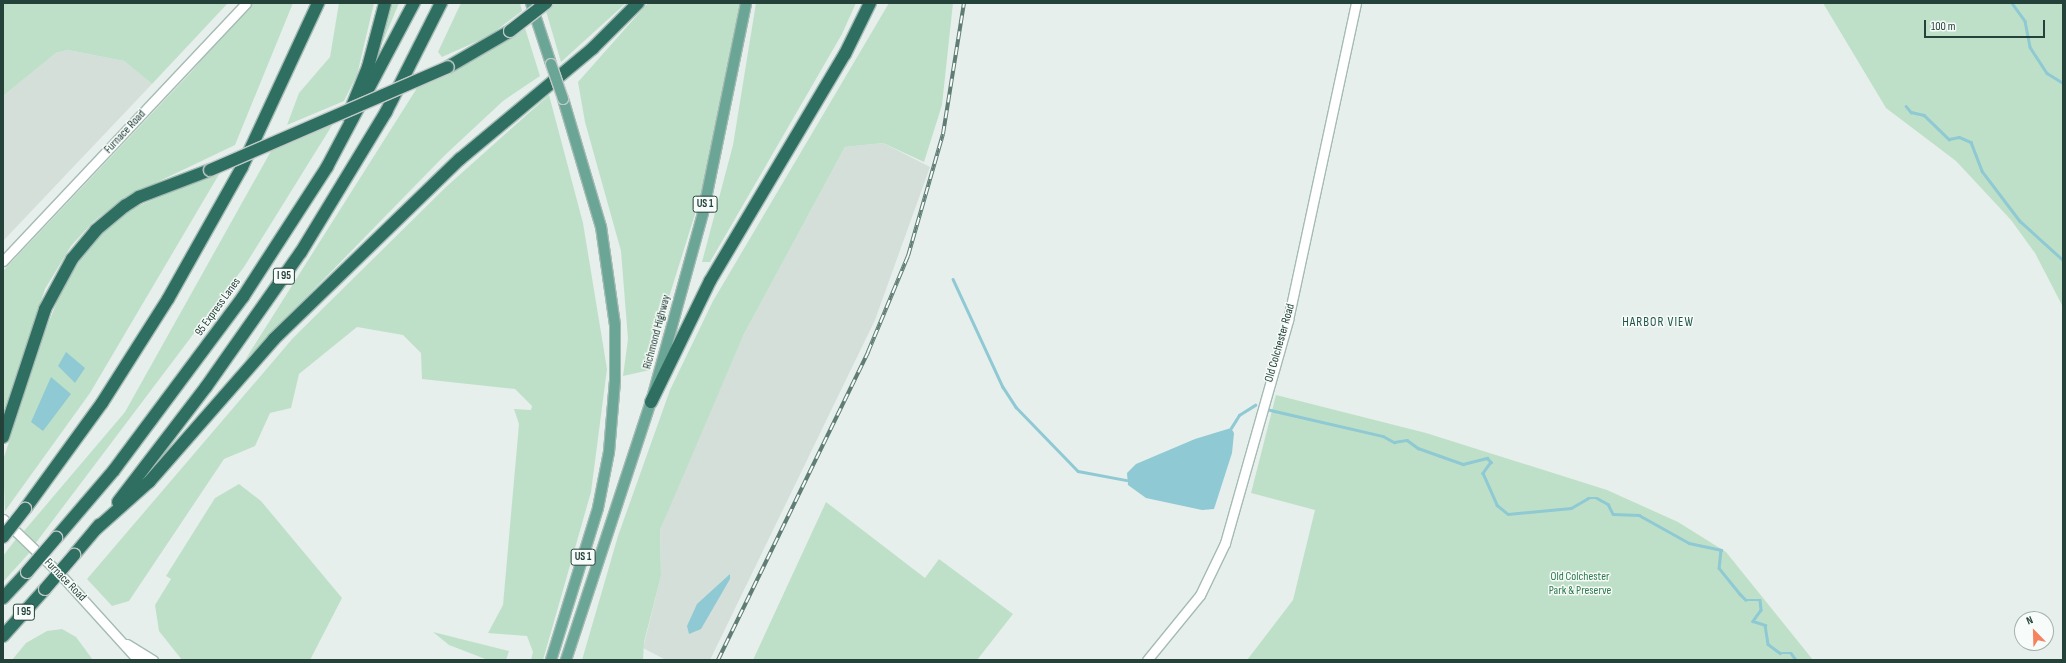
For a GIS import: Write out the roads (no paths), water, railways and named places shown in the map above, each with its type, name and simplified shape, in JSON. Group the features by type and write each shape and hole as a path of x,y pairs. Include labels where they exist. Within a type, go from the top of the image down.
{"highway":[{"path":"3,537 102,403 180,279 258,135 318,3"},
{"path":"326,167 368,67 385,3"},
{"name":"95 Express Lanes","path":"3,598 114,470 243,297 326,167 414,3"},
{"name":"I 95","path":"3,636 96,529 206,387 301,252 386,112 441,3"},
{"path":"3,437 45,309 72,259 96,230 130,203 448,67 510,30 546,3"},
{"path":"96,529 149,482 274,339 460,159 593,48 638,3"},
{"path":"651,402 710,281 845,54 870,3"}],"main road":[{"name":"US 1","path":"532,3 601,227 612,298 616,366 604,481 551,660"},
{"name":"Richmond Highway","path":"566,660 651,402 703,213 746,3"}],"street":[{"name":"Furnace Road","path":"3,261 246,3"},
{"name":"Old Colchester Road","path":"1147,660 1200,595 1225,542 1288,320 1356,3"},
{"name":"Furnace Road","path":"3,519 125,644 138,660"},
{"name":"Furnace Road","path":"125,644 153,660"}],"water":[{"path":"66,352 85,368 75,383 58,366"},
{"path":"51,377 71,394 43,431 31,422"},
{"path":"1231,428 1234,433 1232,453 1214,509 1202,510 1146,498 1128,485 1127,473 1136,464 1195,439"},
{"path":"730,574 730,579 701,629 689,634 687,626 697,604"}],"waterway":[{"path":"2012,3 2025,21 2030,47 2047,73 2063,83"},
{"path":"1906,106 1911,112 1924,115 1949,139 1959,137 1971,142 1982,171 2020,221 2063,260"},
{"path":"953,279 1003,387 1016,407 1078,471 1126,480"},
{"path":"1231,428 1239,415 1255,405"},
{"path":"1266,409 1383,436 1394,442 1407,440 1418,448 1463,464 1487,458 1491,462 1483,473 1497,505 1508,514 1571,508 1588,498 1597,498 1608,504 1613,514 1639,515 1689,543 1721,550 1719,568 1746,600 1760,600 1761,610 1753,621 1765,625 1768,644 1780,653 1791,653 1796,660"}],"railway":[{"path":"718,660 868,352 908,256 943,134 964,3"}],"district":[{"name":"HARBOR VIEW","path":"1658,322"}],"park label":[{"name":"Old Colchester Park & Preserve","path":"1580,584"}]}
